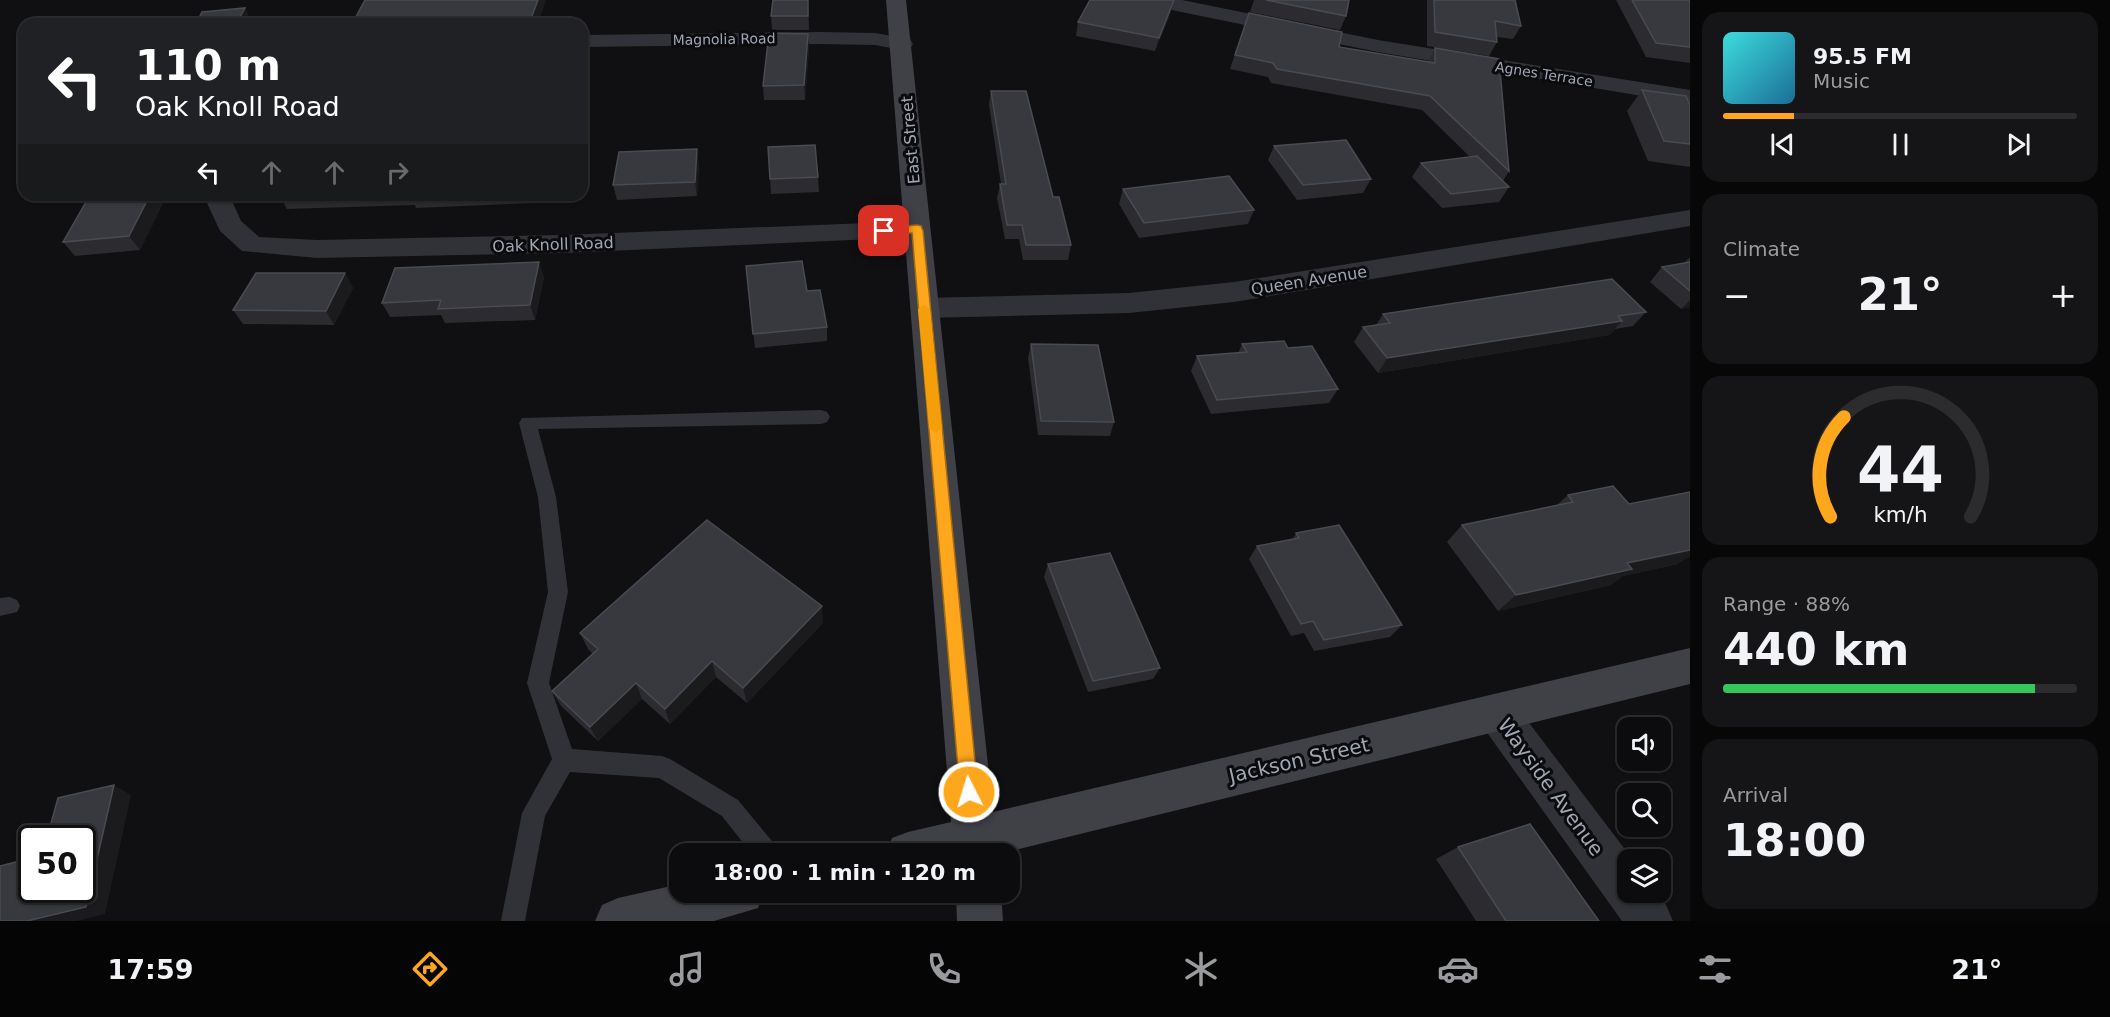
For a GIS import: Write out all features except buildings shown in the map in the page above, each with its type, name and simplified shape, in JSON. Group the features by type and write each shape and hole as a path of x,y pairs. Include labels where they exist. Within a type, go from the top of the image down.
{"main road":[{"name":"East Street","path":"896,0 902,44 974,843"},
{"name":"Jackson Street","path":"986,843 1690,666"},
{"path":"618,921 695,903"},
{"path":"979,903 980,921"}],"street":[{"name":"Agnes Terrace","path":"1152,0 1378,46 1690,97"},
{"name":"Magnolia Road","path":"588,41 832,38 875,39 902,44"},
{"name":"Oak Knoll Road","path":"221,201 230,225 252,245 317,249 562,244 917,229"},
{"name":"Queen Avenue","path":"924,308 1129,303 1234,292 1690,218"},
{"name":"Wayside Avenue","path":"1497,713 1617,876"},
{"name":"Wayside Avenue","path":"1637,903 1650,921"}],"lane":[{"path":"513,921 534,813 564,760 538,683 558,592 547,497 528,423 821,417"},
{"path":"564,760 662,767 730,808 759,843"}],"slow traffic":[{"path":"924,309 936,428"}],"route":[{"path":"884,231 917,229 969,792"}]}
